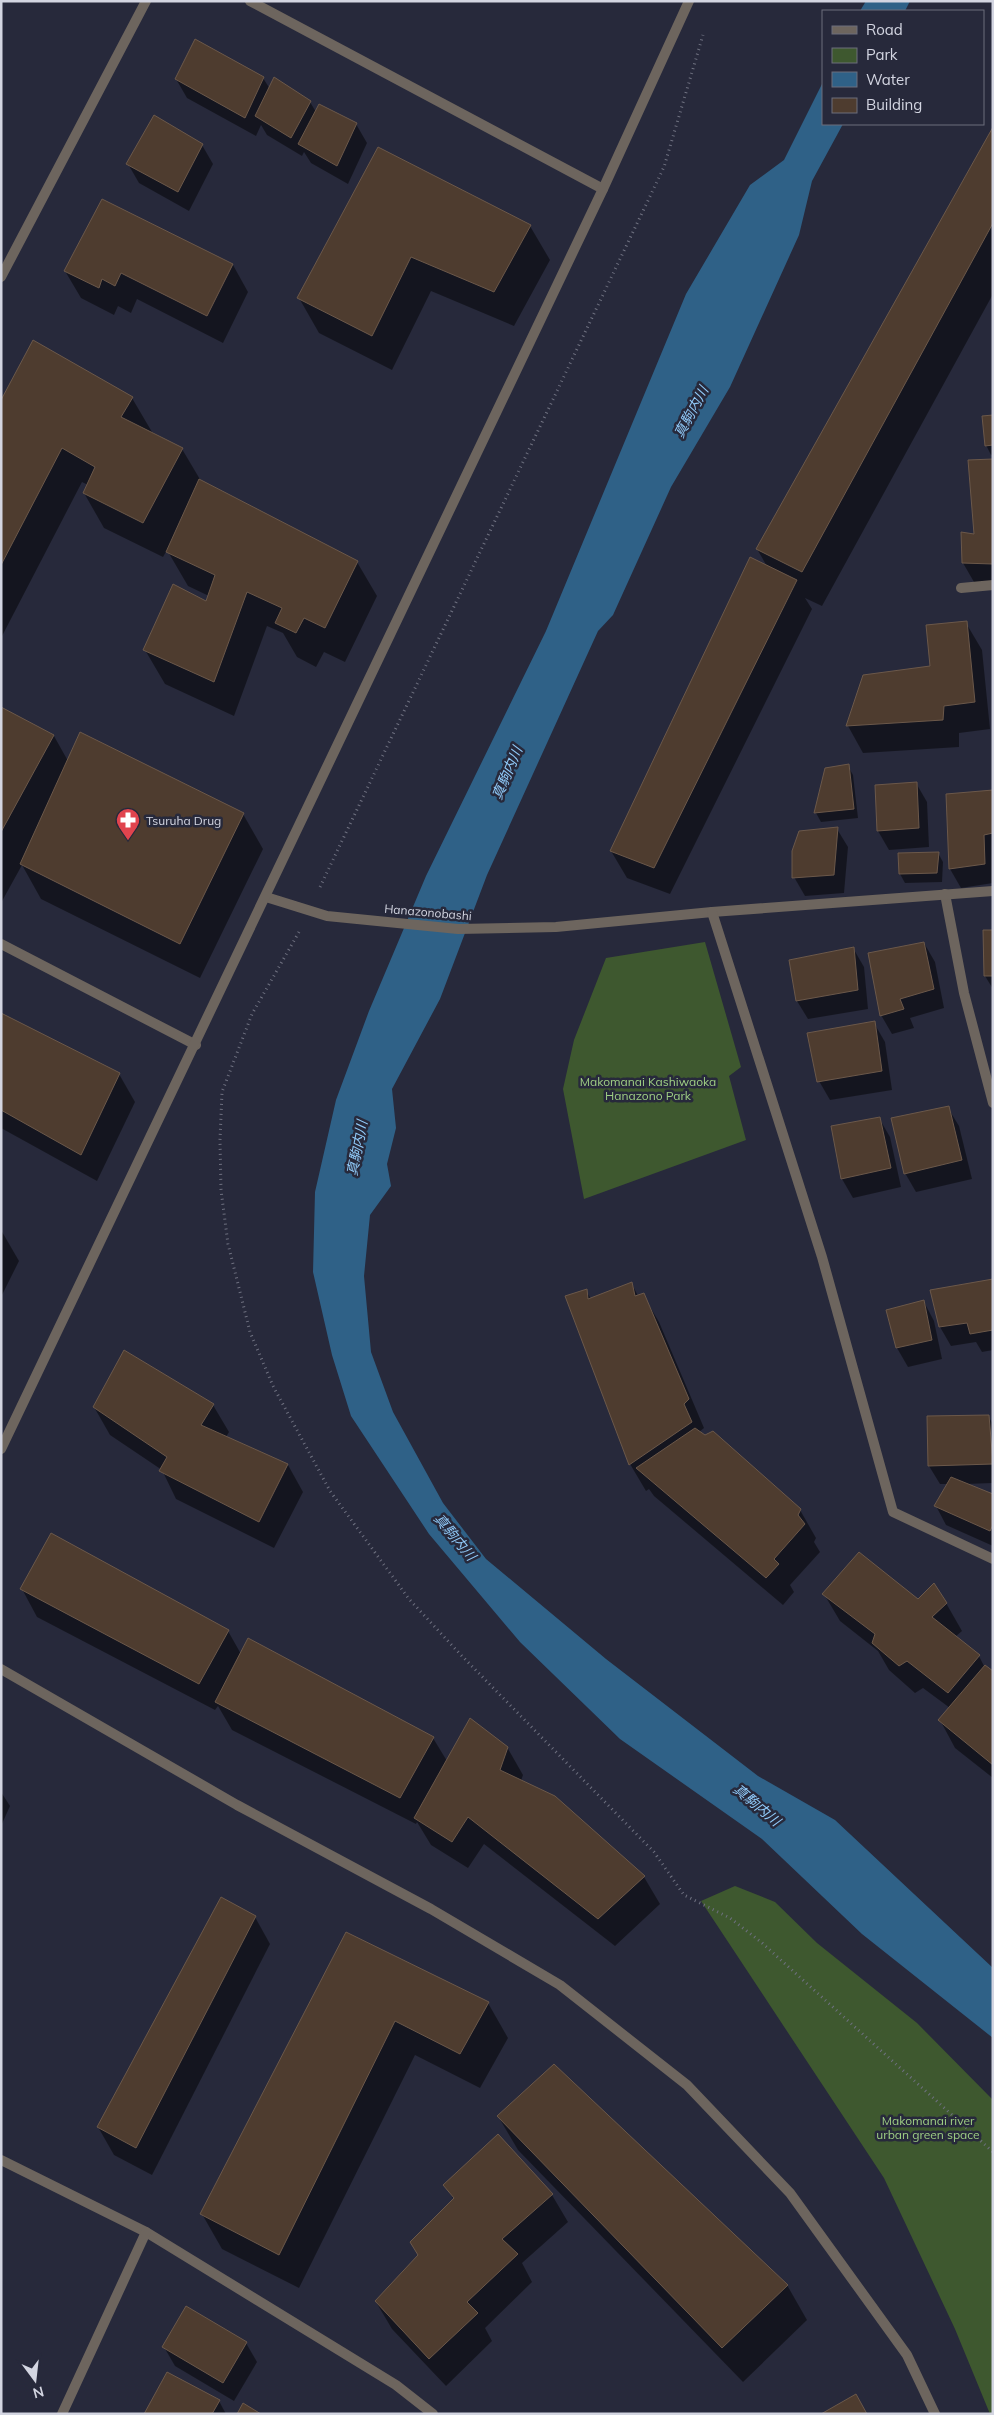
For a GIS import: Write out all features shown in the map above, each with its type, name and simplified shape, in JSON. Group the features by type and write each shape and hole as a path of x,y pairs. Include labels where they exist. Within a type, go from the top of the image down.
{"street":[{"path":"1,277 146,1"},
{"path":"250,1 603,189"},
{"path":"1,1449 196,1045 603,189 689,1"},
{"path":"961,588 993,585"},
{"name":"Hanazonobashi","path":"266,897 327,916 458,929 556,927 712,912 993,891"},
{"path":"945,894 964,992 993,1103"},
{"path":"712,912 822,1258 893,1512 993,1559"},
{"path":"1,944 196,1045"},
{"path":"1,1669 237,1805 432,1910 560,1984 687,2085 790,2192 907,2355 935,2414"},
{"path":"1,2160 146,2232 396,2385 433,2414"},
{"path":"62,2414 146,2232"}],"path":[{"path":"705,26 664,167 332,860 310,910 293,944 252,1014 222,1092 220,1140 221,1190 228,1244 250,1332 273,1386 330,1491 409,1599 466,1661 654,1852 684,1895 730,1918 761,1942 993,2152"}],"green space":[{"name":"Makomanai Kashiwaoka Hanazono Park","path":"705,942 741,1067 729,1076 746,1140 584,1199 563,1089 574,1040 606,958"},
{"name":"Makomanai river urban green space","path":"735,1886 775,1902 817,1943 917,2023 993,2100 993,2414 990,2414 955,2329 884,2178 701,1901"}],"water":[{"path":"866,1 910,1 906,10 861,10"},
{"name":"真駒内川","path":"822,84 822,125 842,125 812,181 799,235 730,387 671,487 613,615 598,631 487,875 440,999 392,1089 396,1128 387,1164 391,1186 370,1215 364,1276 371,1352 393,1412 443,1503 486,1559 606,1659 758,1776 835,1820 993,1968 993,2038 862,1934 762,1839 620,1739 520,1642 429,1534 351,1416 332,1355 313,1272 315,1192 336,1100 369,1011 426,876 546,631 686,294 750,185 784,160"}],"building":[{"path":"195,39 264,77 245,118 175,79"},
{"path":"274,77 311,101 291,138 255,116"},
{"path":"319,104 357,123 337,166 298,144"},
{"path":"154,115 203,144 178,192 126,164"},
{"path":"993,127 993,223 802,572 756,549"},
{"path":"378,147 531,225 494,292 411,257 372,336 297,298"},
{"path":"102,199 233,264 207,316 121,273 115,286 102,279 99,288 64,271"},
{"path":"33,340 133,397 121,417 183,448 143,523 83,493 95,467 62,448 1,565 1,400"},
{"path":"993,415 993,445 985,446 982,416"},
{"path":"993,459 993,564 962,563 961,532 974,534 968,460"},
{"path":"199,479 358,561 325,628 304,618 296,633 275,623 282,608 247,592 214,682 143,650 173,584 206,601 215,575 166,552"},
{"path":"750,557 797,580 654,868 610,851"},
{"path":"967,621 975,702 944,706 943,720 846,726 863,675 930,666 926,625"},
{"path":"1,707 54,735 1,832"},
{"path":"80,732 244,813 180,944 20,864"},
{"path":"849,764 854,809 814,813 825,768"},
{"path":"917,782 919,828 877,831 875,785"},
{"path":"993,790 993,833 984,835 985,864 949,869 946,794"},
{"path":"838,827 834,875 792,878 792,851 799,831"},
{"path":"939,852 937,873 899,874 898,853"},
{"path":"983,930 993,930 993,976 984,976"},
{"path":"924,942 934,989 900,999 904,1009 880,1016 868,953"},
{"path":"854,947 858,990 796,1001 789,960"},
{"path":"1,1013 120,1073 81,1155 1,1110"},
{"path":"875,1021 882,1071 817,1082 807,1033"},
{"path":"949,1106 962,1160 904,1174 891,1118"},
{"path":"880,1117 891,1168 841,1179 831,1126"},
{"path":"993,1279 993,1330 970,1334 967,1323 939,1327 930,1290"},
{"path":"632,1282 635,1296 644,1293 689,1399 684,1404 692,1422 629,1465 565,1296 587,1289 588,1299"},
{"path":"924,1300 932,1340 896,1348 886,1310"},
{"path":"124,1350 214,1404 201,1425 288,1464 259,1522 159,1471 167,1457 93,1407"},
{"path":"989,1415 993,1464 928,1466 927,1416"},
{"path":"695,1428 705,1435 713,1431 801,1509 798,1515 805,1524 774,1559 779,1564 766,1578 636,1468"},
{"path":"951,1477 993,1494 993,1525 990,1531 934,1506"},
{"path":"51,1533 229,1630 199,1684 20,1589"},
{"path":"859,1552 918,1599 934,1583 947,1603 932,1617 980,1655 948,1693 907,1661 899,1666 872,1643 875,1634 822,1594"},
{"path":"248,1638 434,1737 400,1798 215,1702"},
{"path":"985,1665 993,1671 993,1765 938,1720"},
{"path":"470,1718 508,1747 500,1770 555,1796 645,1876 598,1919 468,1817 452,1842 414,1818"},
{"path":"221,1897 256,1916 136,2148 97,2127"},
{"path":"346,1932 489,2002 460,2054 395,2021 279,2255 200,2214"},
{"path":"554,2064 788,2285 722,2348 497,2116"},
{"path":"498,2134 553,2194 502,2239 518,2254 467,2302 478,2313 429,2359 375,2301 418,2255 410,2242 454,2198 443,2185"},
{"path":"186,2306 247,2342 223,2383 162,2347"},
{"path":"167,2372 220,2400 212,2414 144,2414"},
{"path":"856,2394 867,2414 821,2414"},
{"path":"243,2403 261,2414 237,2414"}],"place":[{"name":"Tsuruha Drug","path":"128,841"}]}
